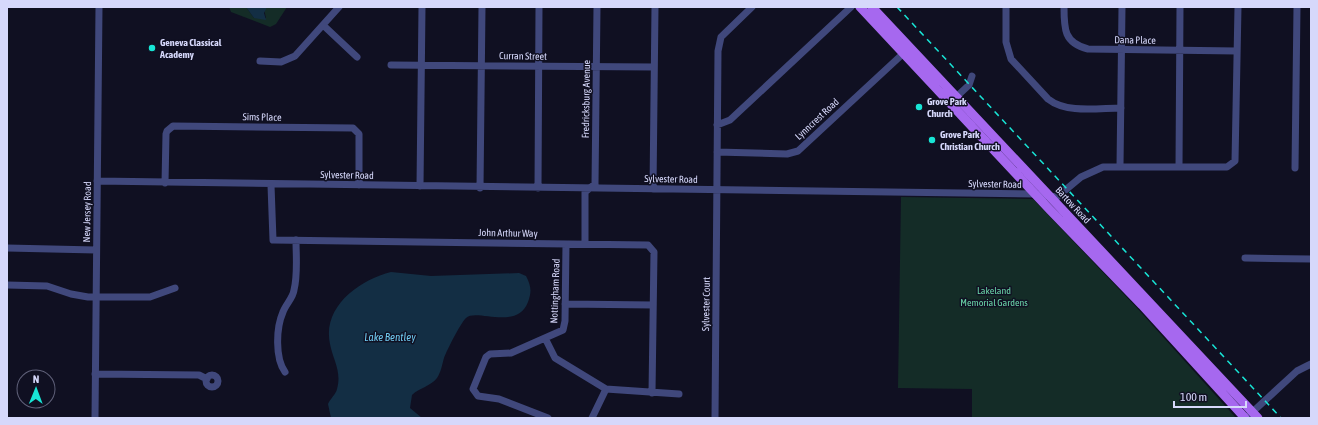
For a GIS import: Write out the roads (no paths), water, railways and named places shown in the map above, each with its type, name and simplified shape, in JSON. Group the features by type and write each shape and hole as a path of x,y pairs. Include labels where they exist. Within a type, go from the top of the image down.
{"main road":[{"name":"Bartow Road","path":"860,7 957,97 1051,197 1250,416"},
{"name":"Bartow Road","path":"872,7 950,103 1035,194 1250,416"}],"street":[{"name":"New Jersey Road","path":"95,418 99,7"},
{"path":"260,62 281,62 289,60 295,56 340,7"},
{"path":"420,186 422,7"},
{"path":"480,188 482,7"},
{"path":"538,188 539,7"},
{"name":"Fredricksburg Avenue","path":"590,188 595,184 597,7"},
{"path":"653,189 655,7"},
{"name":"Sylvester Court","path":"714,418 719,43 724,33 752,7"},
{"path":"717,125 730,120 851,7"},
{"path":"1006,7 1006,42 1011,59 1048,100 1054,104 1068,108 1121,108"},
{"name":"Dana Place","path":"1064,7 1066,34 1078,47 1088,49 1122,50 1237,51"},
{"path":"1120,166 1122,7"},
{"path":"1179,167 1180,7"},
{"path":"1051,197 1061,194 1082,177 1096,169 1112,166 1226,167 1233,163 1237,156 1238,7"},
{"path":"1295,168 1297,9"},
{"path":"323,25 357,57"},
{"name":"Lynncrest Road","path":"717,152 787,154 798,151 906,50"},
{"name":"Curran Street","path":"391,65 654,67"},
{"path":"950,103 969,85 972,76"},
{"name":"Sims Place","path":"165,183 167,131 173,126 181,126 353,128 358,134 359,140 359,185"},
{"name":"Sylvester Road","path":"97,181 480,188 1035,194 1051,197"},
{"name":"John Arthur Way","path":"272,184 273,240 648,245 654,252 652,393"},
{"path":"584,244 585,192 590,188"},
{"path":"285,372 281,366 279,357 280,323 283,310 294,292 296,240"},
{"name":"Nottingham Road","path":"548,418 499,399 478,396 473,389 486,356 490,354 511,353 559,332 565,326 566,244"},
{"path":"7,248 96,250"},
{"path":"1245,258 1311,259"},
{"path":"7,285 47,286 80,296 95,297 150,297 175,288"},
{"path":"565,304 653,305"},
{"path":"545,338 555,358 606,389 679,394"},
{"path":"1250,416 1297,371 1311,364"},
{"path":"95,374 199,375 207,379"},
{"path":"592,418 606,389"}],"water":[{"path":"246,7 267,7 264,13 266,20 254,18"},
{"name":"Lake Bentley","path":"391,272 431,276 519,273 526,276 530,286 530,295 523,311 515,315 497,317 478,315 466,318 463,321 448,349 437,378 432,383 412,395 410,408 422,418 331,418 328,404 336,391 338,383 338,371 330,344 329,331 332,318 337,307 356,289 367,281"}],"railway":[{"path":"897,7 1281,418"}],"place":[{"name":"Geneva Classical Academy","path":"152,48"},
{"name":"Grove Park Church","path":"919,107"},
{"name":"Grove Park Christian Church","path":"932,140"}],"park label":[{"name":"Lakeland Memorial Gardens","path":"994,296"}]}
